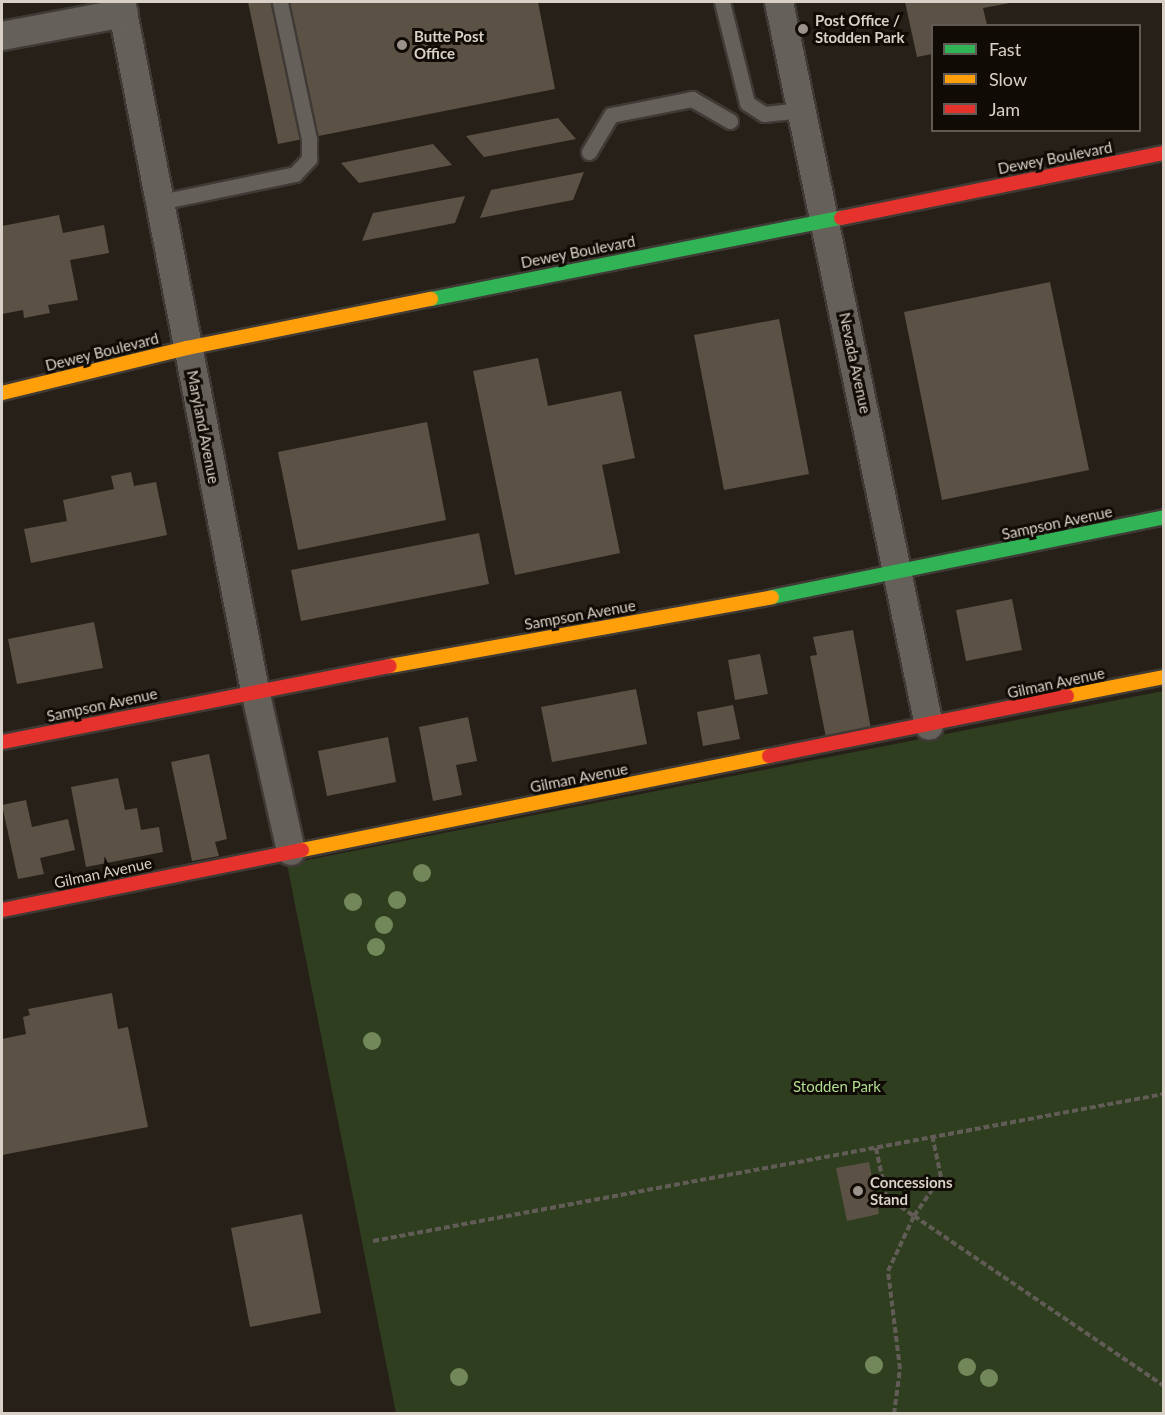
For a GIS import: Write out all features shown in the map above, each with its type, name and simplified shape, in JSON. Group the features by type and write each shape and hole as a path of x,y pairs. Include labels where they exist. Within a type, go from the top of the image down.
{"street":[{"name":"Nevada Avenue","path":"779,2 900,574 929,726"},
{"name":"Maryland Avenue","path":"123,7 255,690 291,851"},
{"path":"2,36 123,7"},
{"name":"Dewey Boulevard","path":"2,393 188,348 1164,153"},
{"name":"Sampson Avenue","path":"2,742 255,690 900,574 1164,517"},
{"name":"Gilman Avenue","path":"2,910 929,726 1164,677"}],"lane":[{"path":"160,202 295,174 309,159 309,139 280,2"},
{"path":"722,2 747,103 764,114 802,110"},
{"path":"589,152 612,115 692,99 730,121"}],"path":[{"path":"374,1240 1164,1094"},
{"path":"894,1413 900,1369 888,1271 893,1252 914,1215 941,1177 933,1138"},
{"path":"876,1149 886,1196 1164,1386"}],"green space":[{"name":"Stodden Park","path":"1163,691 1163,1413 396,1413 287,864"}],"building":[{"name":"Butte Post Office","path":"248,2 538,2 555,89 278,144"},
{"path":"905,2 1010,2 983,8 987,24 931,24 931,54 917,57"},
{"path":"558,118 576,139 484,157 466,136"},
{"path":"433,144 452,165 359,183 341,163"},
{"path":"584,172 573,200 480,218 491,190"},
{"path":"465,196 455,223 362,241 373,213"},
{"path":"59,215 63,233 104,225 109,253 70,260 78,300 48,305 50,313 24,318 23,310 2,314 2,226"},
{"path":"1050,282 1089,470 942,500 904,312"},
{"path":"779,319 809,474 724,490 694,335"},
{"path":"538,358 548,406 621,391 635,458 602,465 620,553 515,575 473,371"},
{"path":"427,422 446,520 298,550 278,452"},
{"path":"131,472 134,486 156,482 167,535 31,563 24,529 67,521 63,500 114,489 111,476"},
{"path":"479,533 489,584 301,621 291,570"},
{"path":"1012,599 1022,650 966,661 956,610"},
{"path":"94,622 103,668 17,684 8,639"},
{"path":"853,630 871,729 826,738 810,656 817,655 813,637"},
{"path":"760,654 768,694 735,700 728,660"},
{"path":"636,689 647,744 552,762 541,707"},
{"path":"733,705 740,739 703,746 697,712"},
{"path":"468,717 477,761 456,765 462,795 433,801 419,727"},
{"path":"388,737 396,782 327,796 318,751"},
{"path":"209,754 227,839 215,842 219,856 192,861 171,762"},
{"path":"118,778 125,810 137,808 141,830 159,827 163,852 86,867 71,787"},
{"path":"26,800 32,827 68,819 75,850 40,858 44,874 18,879 2,805"},
{"path":"112,993 118,1029 128,1027 148,1127 2,1155 2,1039 26,1034 23,1017 30,1015 28,1009"},
{"name":"Concessions Stand","path":"869,1162 879,1214 847,1221 836,1168"},
{"path":"302,1214 321,1313 250,1327 231,1228"}],"traffic: fast":[{"path":"431,299 841,218"},
{"path":"772,597 1164,517"}],"traffic: slow":[{"path":"2,393 187,348 431,299"},
{"path":"390,666 772,597"},
{"path":"1067,696 1164,677"},
{"path":"302,850 769,756"}],"traffic: jam":[{"path":"841,218 1164,153"},
{"path":"2,742 390,666"},
{"path":"769,756 1067,696"},
{"path":"2,910 302,850"}],"place":[{"name":"Post Office / Stodden Park","path":"803,29"},
{"name":"Butte Post Office","path":"402,45"},
{"name":"Concessions Stand","path":"858,1191"}]}
